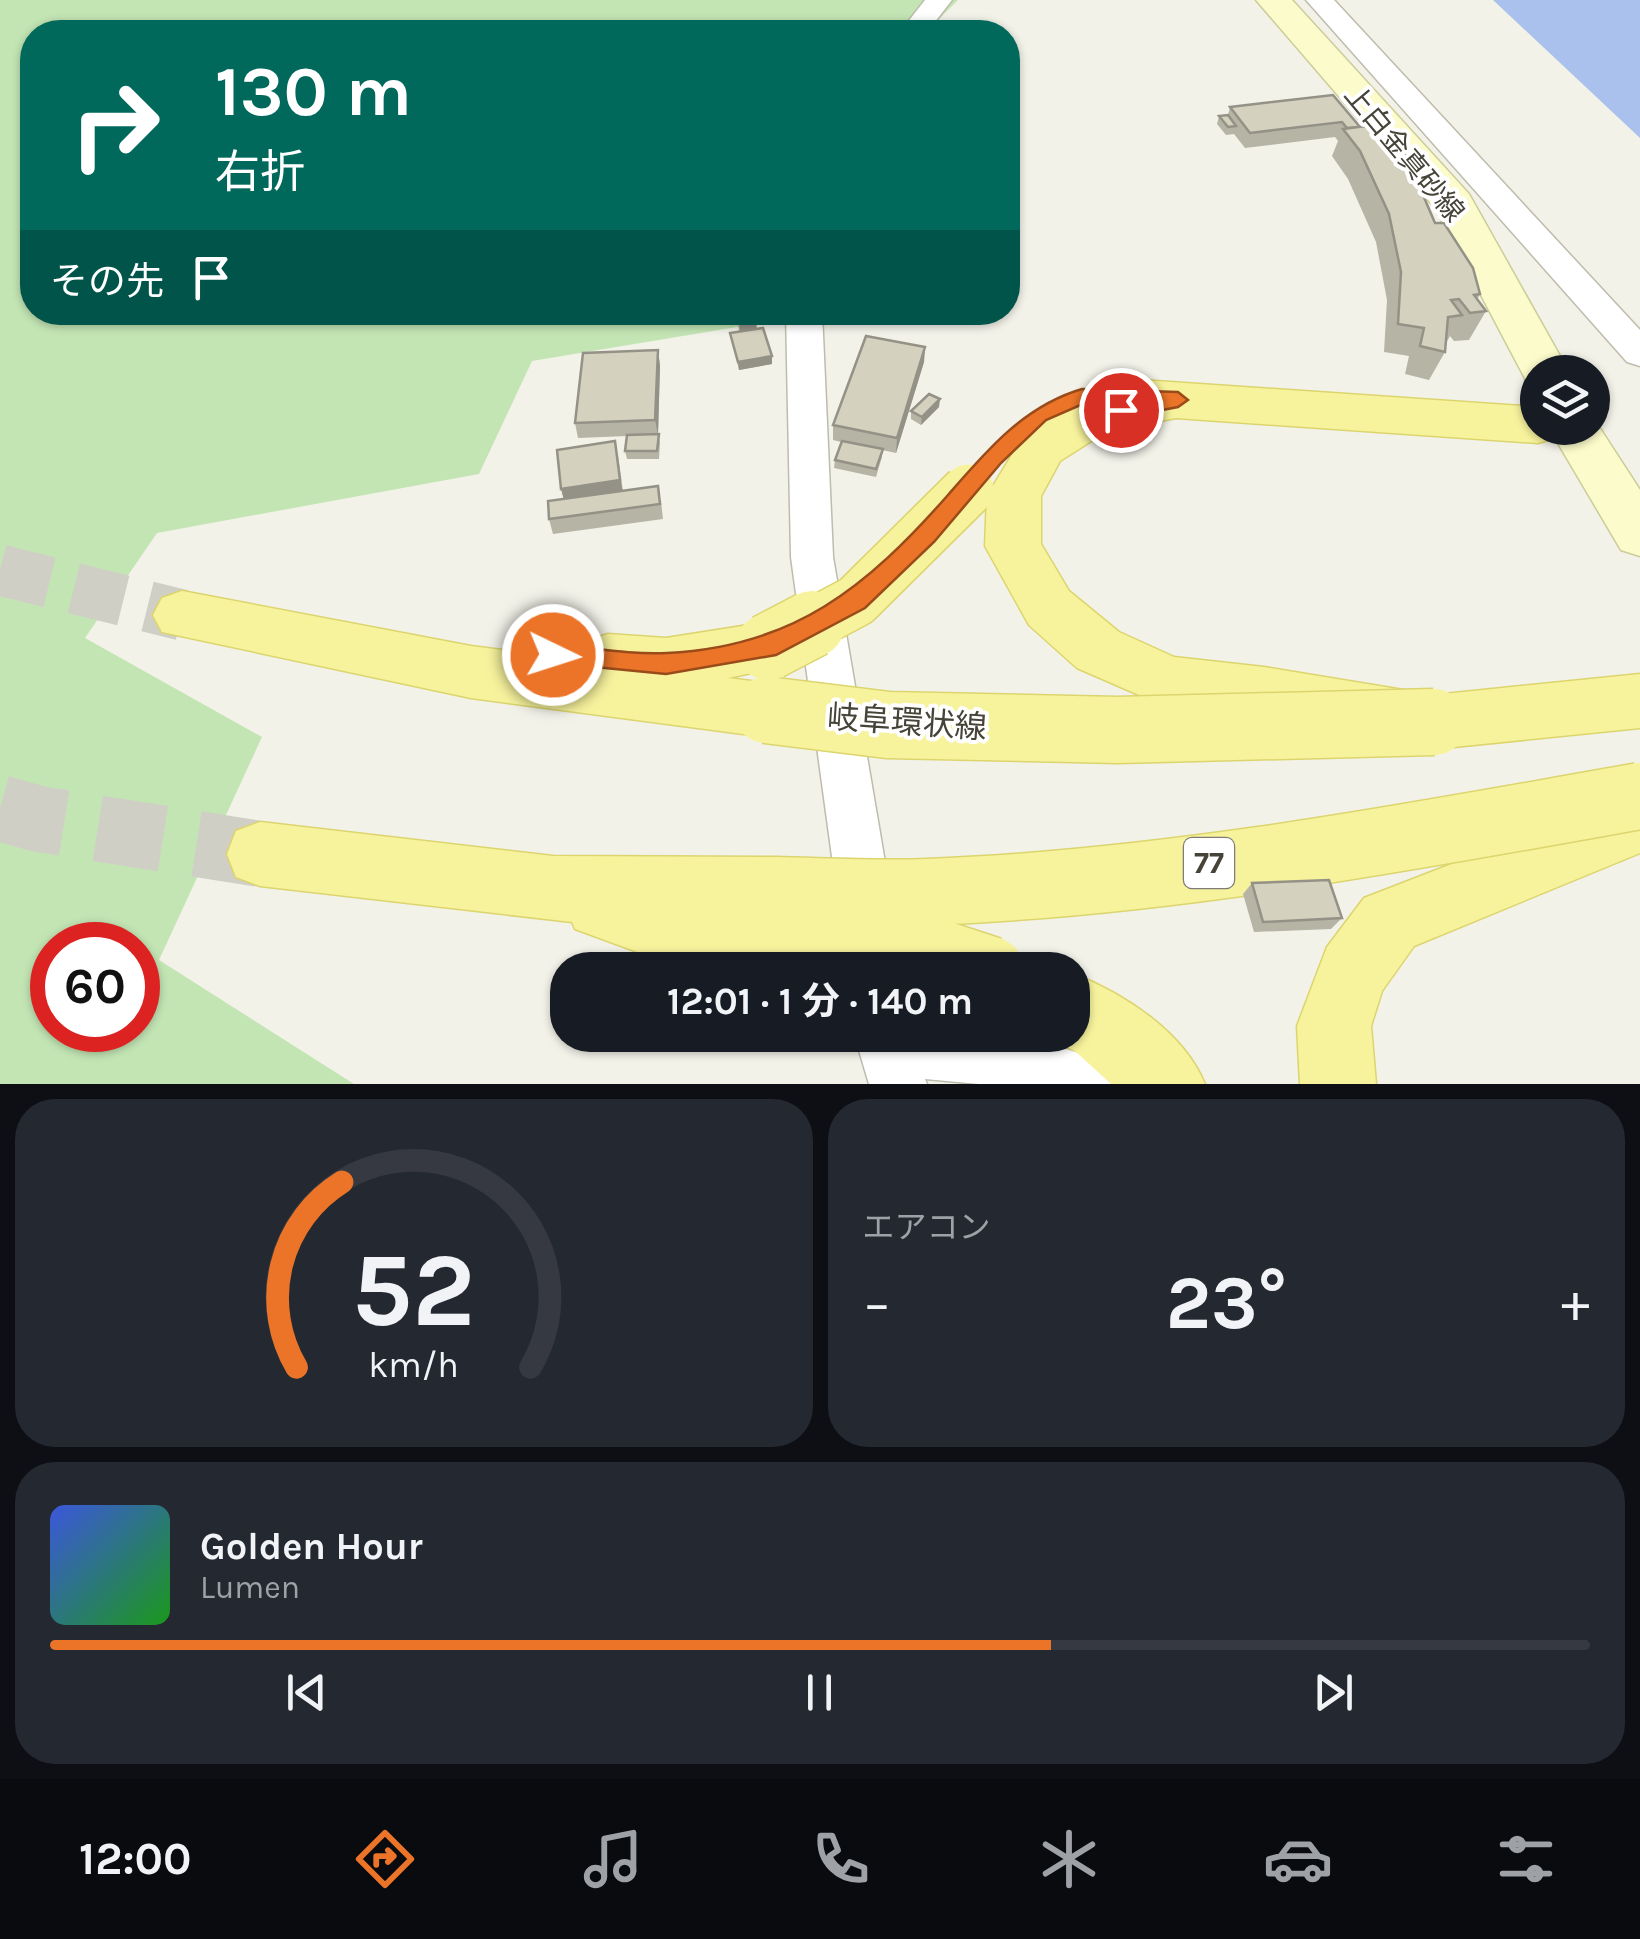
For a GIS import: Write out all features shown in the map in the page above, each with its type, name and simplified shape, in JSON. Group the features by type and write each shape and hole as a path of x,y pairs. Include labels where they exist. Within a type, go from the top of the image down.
{"main road":[{"name":"上白金真砂線","path":"1273,0 1454,203 1536,355"},
{"path":"251,632 666,664 768,647 856,601 1042,448 1093,416 1178,400 1520,423"},
{"path":"1584,445 1640,536"},
{"path":"991,493 1013,546 1049,608 1098,650 1168,682 1264,693 1434,722"},
{"name":"岐阜環状線","path":"182,615 251,632 470,672 888,725 1101,730 1434,722 1640,700"},
{"name":"77","path":"260,854 553,890 673,930 776,910 1115,876 1294,852 1640,796"},
{"path":"1338,1084 1334,1026 1352,972 1389,922 1640,822"},
{"name":"77","path":"776,910 936,952"},
{"path":"1090,1019 1166,1084"}],"street":[{"path":"923,20 939,0"},
{"path":"1319,0 1640,353"},
{"path":"804,325 812,557 873,952"},
{"path":"890,1055 1002,1059 1053,1068 1086,1084"}],"green space":[{"path":"0,0 958,0 938,20 20,20 20,325 749,325 532,361 479,474 157,533 85,638 262,737 160,958 160,922 30,922 30,1052 160,1052 160,961 354,1084 0,1084"}],"water":[{"path":"1493,0 1640,0 1640,138"}],"building":[{"path":"1333,95 1360,127 1347,128 1342,122 1250,133 1230,107"},
{"path":"1228,115 1236,126 1228,127 1219,116"},
{"path":"1381,124 1408,156 1427,188 1420,188 1435,223 1444,223 1473,268 1480,294 1474,295 1486,311 1470,313 1459,299 1451,300 1462,315 1448,317 1445,352 1420,346 1424,328 1398,324 1401,272 1389,214 1360,151 1343,129"},
{"path":"763,328 772,356 738,362 730,333"},
{"path":"866,336 925,347 897,438 833,425"},
{"path":"658,350 655,420 575,423 583,353"},
{"path":"929,394 940,399 922,417 911,411"},
{"path":"659,434 657,451 625,451 627,435"},
{"path":"615,441 620,480 561,489 557,450"},
{"path":"842,441 883,449 876,469 835,460"},
{"path":"658,486 660,504 549,519 548,501"},
{"path":"1329,880 1342,918 1263,922 1252,883"}],"tunnel":[{"path":"0,570 182,615"},
{"path":"0,808 39,819 260,854"}],"route":[{"path":"553,655 666,664 768,647 856,601 926,536 994,457 1039,415 1082,396 1178,400 1121,410"}]}
